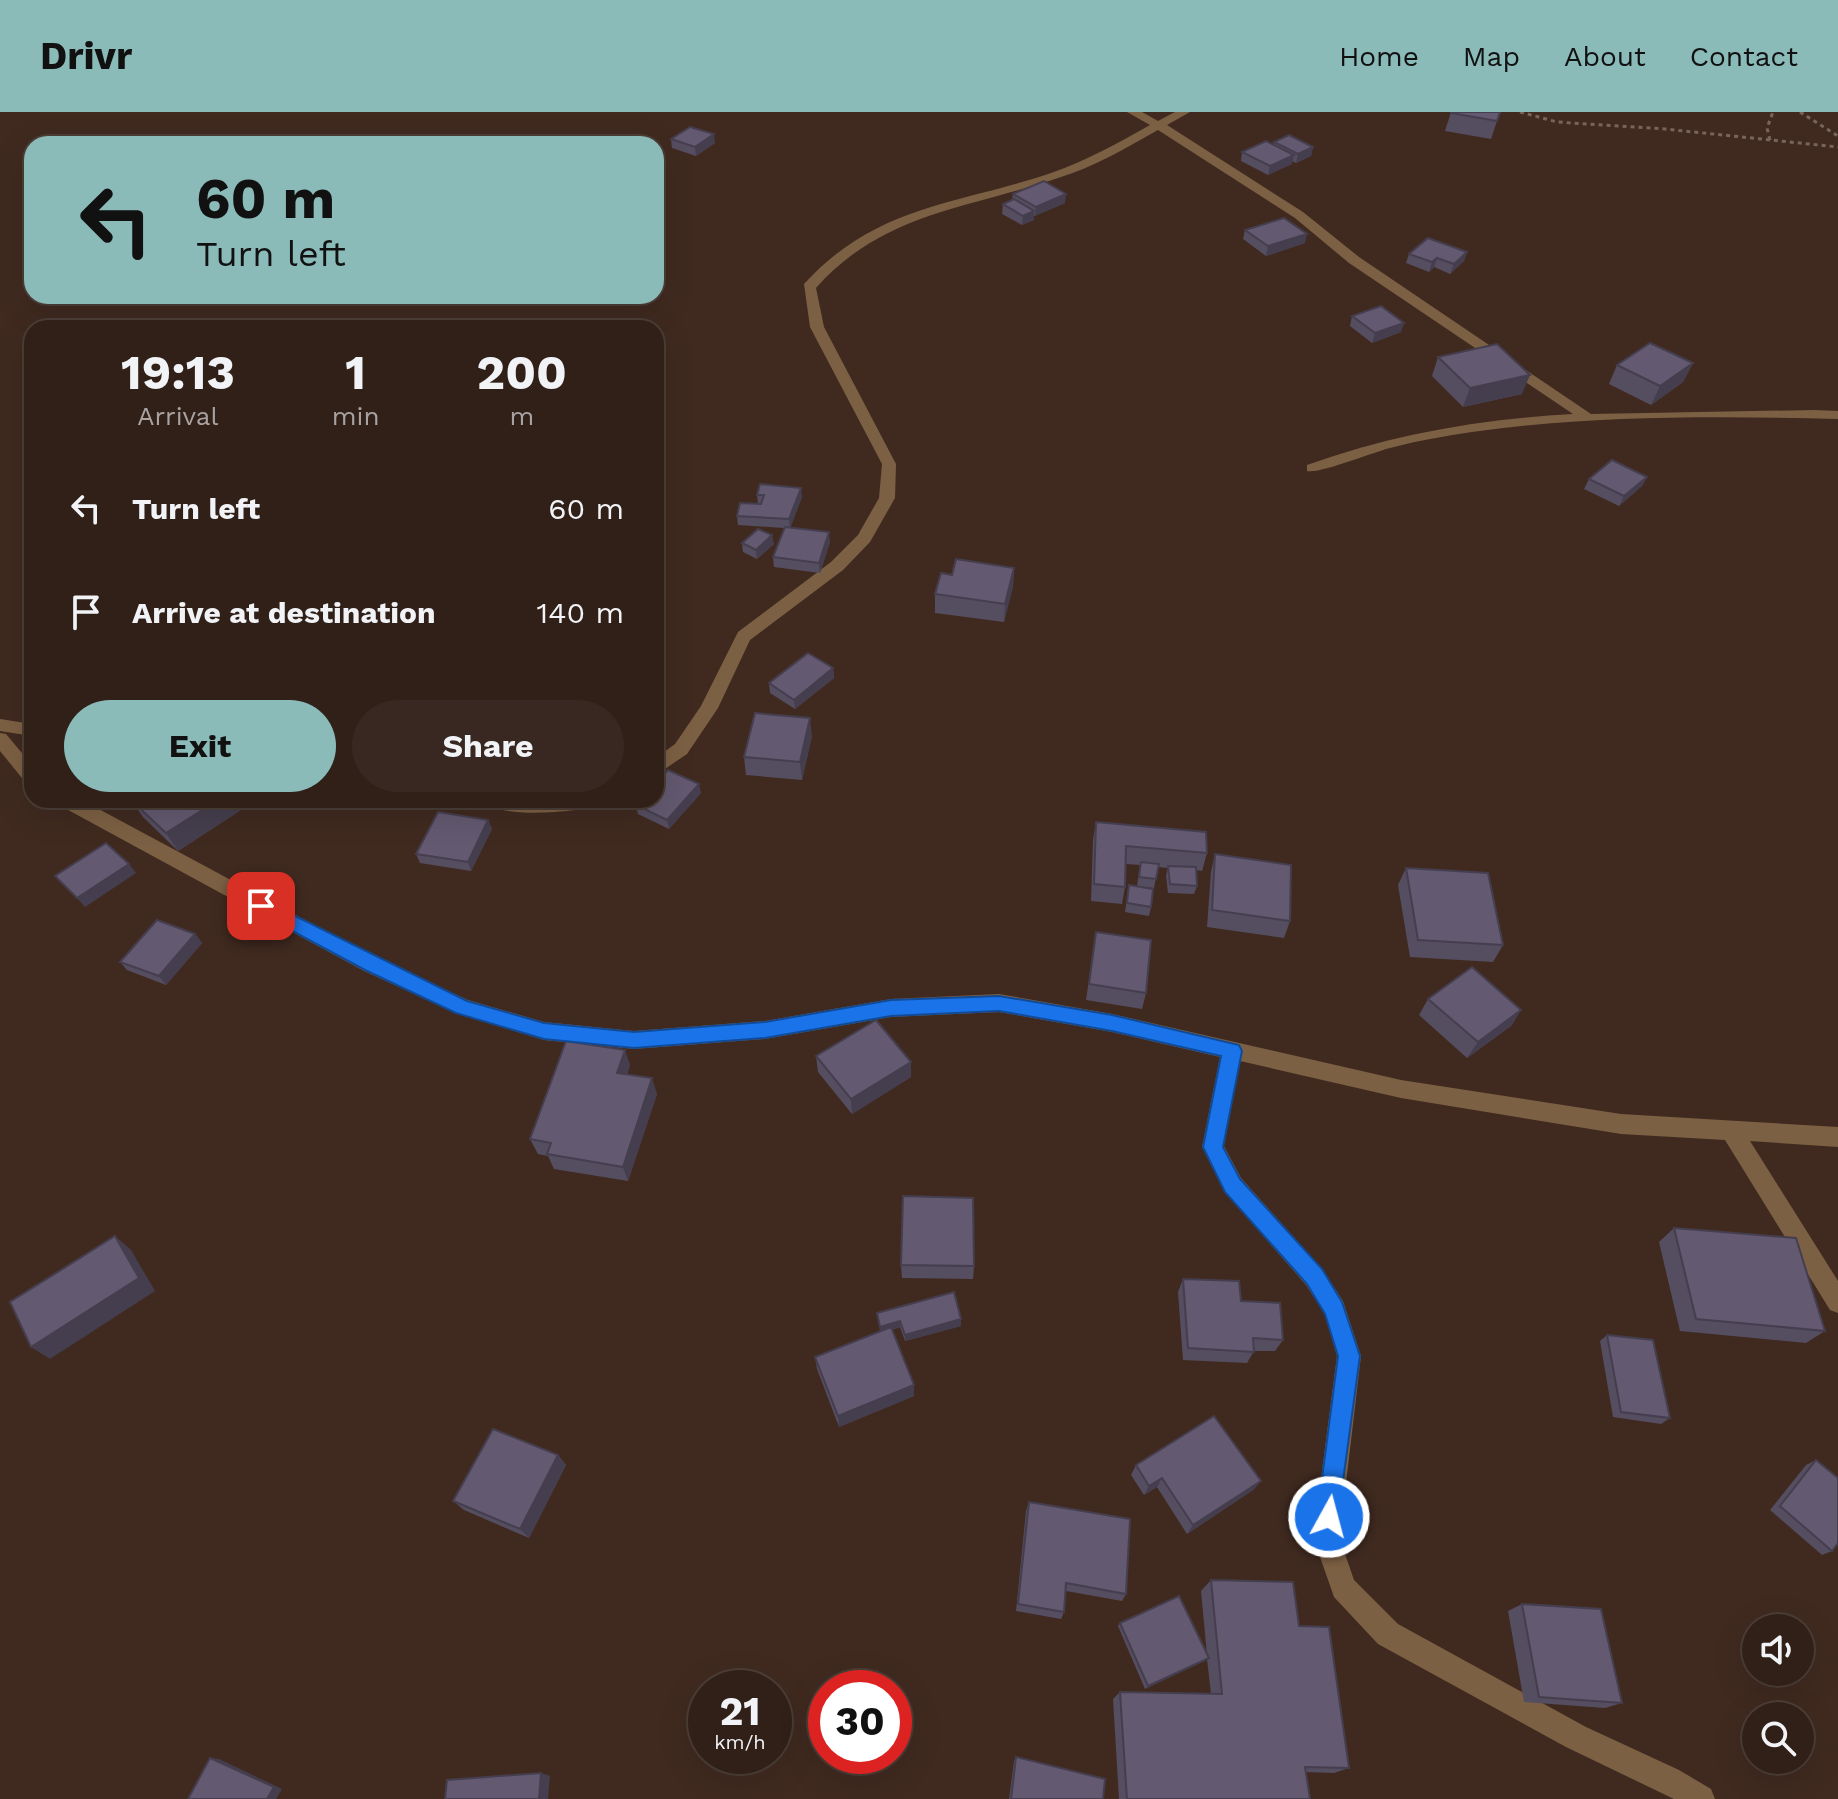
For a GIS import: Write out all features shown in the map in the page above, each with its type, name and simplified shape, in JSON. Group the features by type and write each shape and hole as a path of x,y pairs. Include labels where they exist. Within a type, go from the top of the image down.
{"street":[{"path":"1133,112 1299,215 1354,260 1585,416"},
{"path":"664,762 681,749 709,708 744,636 837,566 864,538 887,498 889,464 817,327 809,287 825,265 873,232 918,215 1057,176 1102,157 1184,112"},
{"path":"1312,468 1378,444 1514,422 1585,416 1838,415"},
{"path":"0,725 24,729"},
{"path":"0,739 24,768"},
{"path":"81,808 371,965 463,1007 544,1031 634,1040 765,1030 891,1008 999,1003 1112,1023 1417,1092 1621,1124 1838,1137"},
{"path":"1232,1051 1213,1147 1233,1185 1314,1277 1335,1309 1349,1356 1329,1517 1332,1554 1343,1588 1388,1634 1576,1737 1669,1780 1701,1799"},
{"path":"1731,1131 1838,1302"}],"path":[{"path":"1520,112 1557,122 1665,129 1838,147"},
{"path":"1770,140 1767,128 1773,112"},
{"path":"1800,112 1838,136"}],"building":[{"path":"1451,112 1500,112 1497,121"},
{"path":"690,127 714,134 695,147 671,139"},
{"path":"1289,135 1313,147 1298,154 1274,142"},
{"path":"1266,141 1294,155 1270,166 1242,152"},
{"path":"1044,181 1066,194 1036,207 1013,194"},
{"path":"1014,199 1034,211 1023,216 1003,204"},
{"path":"1284,218 1307,234 1268,246 1245,230"},
{"path":"1428,238 1467,252 1454,264 1437,258 1432,262 1409,254"},
{"path":"1381,306 1404,323 1375,333 1352,316"},
{"path":"1650,343 1693,363 1660,386 1617,365"},
{"path":"1497,344 1530,375 1470,388 1438,357"},
{"path":"1612,460 1647,477 1624,496 1589,479"},
{"path":"760,484 801,488 789,519 737,516 740,503 761,504 764,495 757,495"},
{"path":"785,527 829,532 819,563 773,557"},
{"path":"758,529 772,535 756,550 742,543"},
{"path":"956,559 1014,568 1005,604 935,594 941,573 952,575"},
{"path":"808,653 833,668 794,700 769,683"},
{"path":"755,713 810,718 800,762 744,757"},
{"path":"668,770 699,784 667,820 642,808 664,808 664,774"},
{"path":"139,808 205,808 166,833"},
{"path":"438,812 488,820 468,862 416,854"},
{"path":"1096,822 1206,832 1207,853 1126,846 1125,887 1094,884"},
{"path":"106,843 129,864 77,898 55,876"},
{"path":"1215,854 1291,865 1290,921 1212,910"},
{"path":"1141,862 1159,864 1156,879 1139,877"},
{"path":"1168,866 1196,867 1197,886 1170,884"},
{"path":"1406,868 1488,873 1503,945 1418,940"},
{"path":"1129,885 1153,889 1151,907 1127,903"},
{"path":"157,920 195,934 159,976 120,962"},
{"path":"1096,932 1151,940 1146,993 1089,984"},
{"path":"1472,967 1521,1010 1478,1042 1428,999"},
{"path":"876,1020 911,1062 851,1099 816,1056"},
{"path":"566,1041 625,1050 617,1073 652,1078 623,1167 547,1154 551,1143 530,1139"},
{"path":"903,1196 973,1198 974,1266 901,1265"},
{"path":"1674,1228 1796,1238 1825,1331 1696,1319"},
{"path":"115,1236 139,1278 31,1347 10,1302"},
{"path":"1183,1279 1239,1281 1241,1301 1280,1303 1283,1340 1253,1338 1254,1352 1188,1348"},
{"path":"954,1292 961,1319 905,1335 900,1321 880,1327 877,1313"},
{"path":"891,1327 914,1385 838,1416 815,1357"},
{"path":"1607,1335 1653,1340 1670,1418 1621,1412"},
{"path":"1214,1416 1261,1481 1193,1525 1162,1478 1149,1486 1136,1465"},
{"path":"493,1429 558,1455 520,1529 453,1501"},
{"path":"1816,1460 1838,1478 1838,1543 1832,1551 1780,1506"},
{"path":"1029,1502 1130,1519 1126,1594 1066,1583 1064,1612 1018,1604"},
{"path":"1211,1580 1293,1582 1299,1626 1329,1627 1349,1768 1305,1767 1310,1799 1127,1799 1120,1692 1222,1694"},
{"path":"1179,1596 1209,1658 1148,1686 1120,1623"},
{"path":"1522,1604 1601,1609 1622,1703 1539,1697"},
{"path":"1016,1757 1105,1779 1103,1799 1011,1799"},
{"path":"210,1758 274,1787 267,1799 188,1799"},
{"path":"541,1773 539,1799 445,1799 447,1780"}],"route":[{"path":"261,906 371,965 463,1007 544,1031 634,1040 765,1030 891,1008 999,1003 1112,1023 1232,1051 1213,1147 1233,1185 1314,1277 1335,1309 1349,1356 1329,1517"}]}
